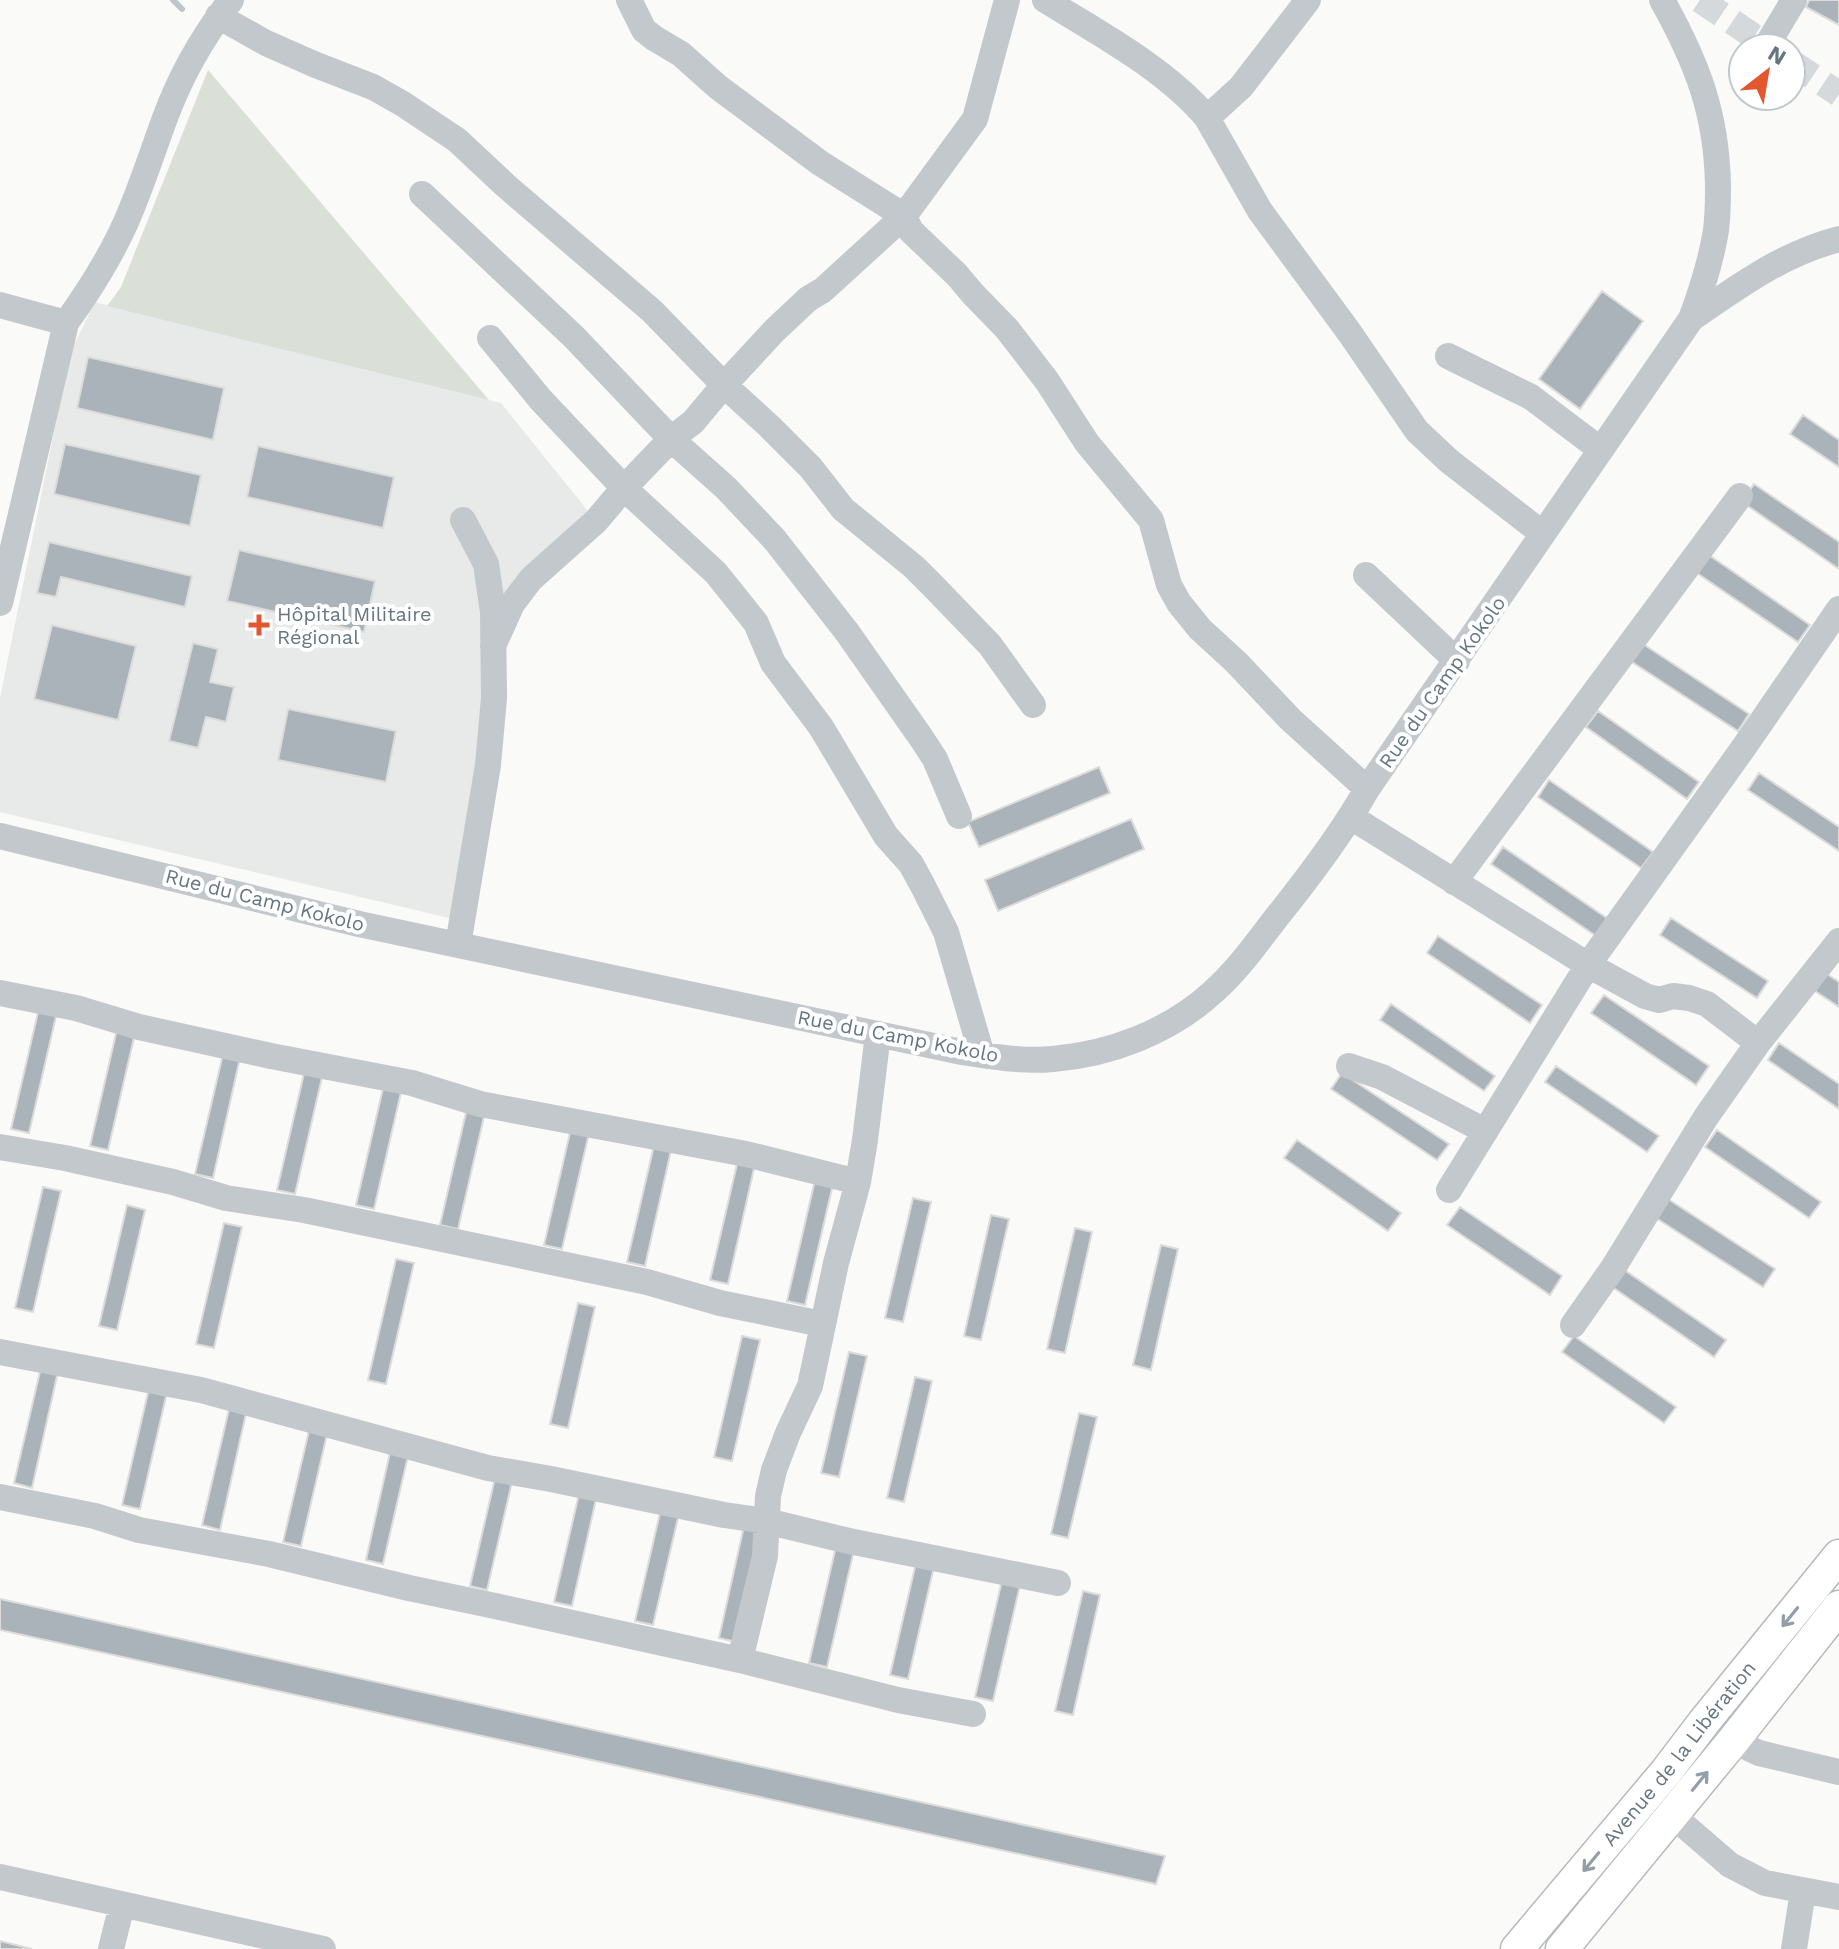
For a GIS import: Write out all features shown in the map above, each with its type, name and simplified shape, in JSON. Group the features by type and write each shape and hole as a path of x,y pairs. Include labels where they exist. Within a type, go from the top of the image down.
{"main road":[{"name":"Avenue de la Libération","path":"1517,1949 1666,1772 1839,1556"},
{"name":"Avenue de la Libération","path":"1562,1949 1839,1607"}],"street":[{"path":"629,0 644,30 654,38 688,60 718,87 820,163 904,216 911,231 1007,329 1047,381 1087,443 1151,520 1169,585 1179,603 1290,719 1367,789"},
{"path":"493,646 512,604 531,579 596,521 794,312 823,290 904,216 975,119 1007,0"},
{"path":"1045,0 1152,69 1197,106 1207,118 1260,211 1417,431 1449,461 1543,534"},
{"path":"1207,118 1241,87 1308,0"},
{"name":"Rue du Camp Kokolo","path":"0,836 359,924 982,1055 1050,1060 1131,1042 1164,1027 1211,994 1232,973 1288,903 1351,817 1367,789 1691,319 1716,234 1718,163 1715,134 1704,91 1683,38 1662,0"},
{"path":"1775,32 1794,0"},
{"path":"0,603 66,323 88,293 125,224 165,117 189,66 225,8 266,43 373,87 457,140 652,311 811,468 843,509 914,567 990,645 1033,705"},
{"path":"422,194 574,337 671,439 726,488 775,540 838,621 935,759 959,816"},
{"name":"Rue du Camp Kokolo","path":"1691,319 1788,256 1839,239"},
{"path":"0,305 66,323"},
{"path":"490,338 541,400 624,488 716,573 756,623 773,663 821,727 886,836 911,864 946,932 982,1055"},
{"path":"1448,356 1531,397 1601,450"},
{"path":"1454,882 1740,496"},
{"path":"458,945 488,765 494,698 493,612 486,564 463,520"},
{"path":"1366,575 1457,661"},
{"path":"1449,1190 1588,965 1839,609"},
{"path":"1351,817 1588,965 1645,996 1659,1000 1673,996 1689,998 1707,1004 1758,1043"},
{"path":"1573,1325 1613,1268 1706,1117 1758,1043 1839,941"},
{"path":"0,993 76,1008 139,1027 271,1056 412,1083 480,1104 746,1154 858,1182"},
{"path":"740,1660 765,1556 768,1496 774,1470 810,1386 836,1263 858,1182 878,1034"},
{"path":"1349,1066 1382,1077 1485,1131"},
{"path":"0,1147 173,1182 226,1198 304,1210 647,1282 720,1303 822,1324"},
{"path":"0,1352 201,1390 488,1468 766,1521 1058,1583"},
{"path":"0,1497 95,1516 139,1530 269,1554 409,1588 740,1660 898,1700 973,1714"},
{"path":"1733,1741 1759,1753 1839,1772"},
{"path":"1672,1815 1730,1865 1765,1883 1839,1897"},
{"path":"0,1877 323,1949"},
{"path":"1794,1949 1803,1891"},
{"path":"111,1949 122,1905"}],"shaded area":[{"path":"208,70 489,400 107,306 121,287"},
{"name":"Hôpital Militaire Régional","path":"95,302 501,403 596,521 512,604 462,921 0,812 0,698 70,353"}],"building":[{"path":"1809,0 1839,0 1839,25 1806,7"},
{"path":"1602,291 1643,321 1580,409 1539,379"},
{"path":"88,357 224,388 213,440 77,408"},
{"path":"1803,415 1839,440 1839,467 1790,434"},
{"path":"65,444 201,475 190,526 54,494"},
{"path":"258,446 394,477 383,528 247,497"},
{"path":"1754,484 1839,542 1839,569 1742,502"},
{"path":"49,542 192,576 185,607 61,577 56,597 37,593"},
{"path":"239,550 375,581 364,632 227,601"},
{"path":"1706,553 1810,625 1798,642 1694,571"},
{"path":"52,625 136,646 118,720 34,699"},
{"path":"193,643 218,649 210,682 234,687 226,722 206,717 198,748 169,741"},
{"path":"1643,644 1749,714 1738,731 1632,662"},
{"path":"288,709 396,731 386,782 278,760"},
{"path":"1598,711 1699,782 1687,799 1586,727"},
{"path":"1099,767 1110,793 979,847 968,822"},
{"path":"1759,773 1839,827 1839,851 1748,790"},
{"path":"1549,780 1653,852 1641,868 1538,797"},
{"path":"1131,819 1144,849 998,911 985,880"},
{"path":"1503,847 1611,921 1599,938 1491,864"},
{"path":"1671,918 1768,981 1757,998 1660,935"},
{"path":"1438,936 1542,1005 1530,1023 1427,953"},
{"path":"1827,974 1839,982 1839,1007 1815,991"},
{"path":"1604,995 1709,1066 1696,1085 1591,1013"},
{"path":"1391,1004 1495,1076 1484,1091 1380,1020"},
{"path":"39,1008 57,1012 29,1133 11,1129"},
{"path":"118,1025 136,1029 108,1150 90,1146"},
{"path":"1779,1043 1839,1084 1839,1109 1768,1060"},
{"path":"223,1054 240,1058 213,1178 195,1174"},
{"path":"1556,1066 1659,1136 1647,1152 1545,1082"},
{"path":"305,1069 323,1073 295,1194 277,1190"},
{"path":"1342,1073 1449,1144 1437,1160 1331,1089"},
{"path":"384,1084 402,1088 374,1209 356,1205"},
{"path":"468,1104 486,1108 458,1229 440,1225"},
{"path":"572,1124 590,1129 562,1249 544,1245"},
{"path":"1717,1130 1821,1202 1809,1218 1705,1147"},
{"path":"1297,1140 1401,1213 1388,1231 1284,1158"},
{"path":"655,1141 672,1146 645,1266 627,1262"},
{"path":"738,1160 755,1164 728,1284 710,1280"},
{"path":"815,1180 833,1184 805,1305 787,1301"},
{"path":"43,1187 61,1191 33,1312 15,1308"},
{"path":"913,1198 931,1202 903,1322 885,1318"},
{"path":"1668,1199 1775,1269 1763,1287 1656,1218"},
{"path":"127,1205 145,1210 117,1330 99,1326"},
{"path":"1460,1207 1562,1276 1550,1295 1447,1225"},
{"path":"991,1215 1009,1219 981,1340 964,1336"},
{"path":"224,1223 242,1227 214,1348 196,1344"},
{"path":"1075,1228 1092,1232 1065,1353 1047,1349"},
{"path":"1161,1245 1178,1249 1151,1370 1133,1365"},
{"path":"396,1259 414,1263 386,1384 368,1380"},
{"path":"1620,1267 1726,1340 1714,1357 1608,1284"},
{"path":"578,1303 595,1307 568,1428 550,1424"},
{"path":"742,1336 760,1340 732,1461 714,1457"},
{"path":"1574,1336 1676,1407 1664,1423 1562,1352"},
{"path":"849,1352 867,1356 839,1477 821,1473"},
{"path":"42,1363 59,1367 32,1488 14,1483"},
{"path":"915,1377 932,1381 904,1502 887,1498"},
{"path":"150,1384 168,1388 140,1509 122,1505"},
{"path":"230,1405 247,1409 220,1530 202,1525"},
{"path":"1079,1413 1097,1417 1068,1538 1051,1534"},
{"path":"311,1422 329,1426 301,1546 283,1542"},
{"path":"393,1439 411,1443 383,1564 366,1560"},
{"path":"498,1465 515,1469 487,1590 470,1586"},
{"path":"582,1481 599,1486 572,1606 554,1602"},
{"path":"663,1500 681,1505 653,1625 635,1621"},
{"path":"746,1517 764,1522 736,1642 719,1638"},
{"path":"837,1542 855,1546 827,1667 809,1663"},
{"path":"918,1554 936,1558 908,1679 890,1675"},
{"path":"1003,1576 1021,1581 993,1701 975,1697"},
{"path":"1083,1591 1100,1595 1073,1715 1055,1711"},
{"path":"0,1599 1165,1856 1156,1884 0,1630"},
{"path":"0,1941 32,1949 0,1949"}],"waterway":[{"path":"173,0 182,9"}],"tunnel":[{"path":"1700,0 1747,32"},
{"path":"1807,73 1839,94"}],"place":[{"name":"Hôpital Militaire Régional","path":"259,625"}]}
